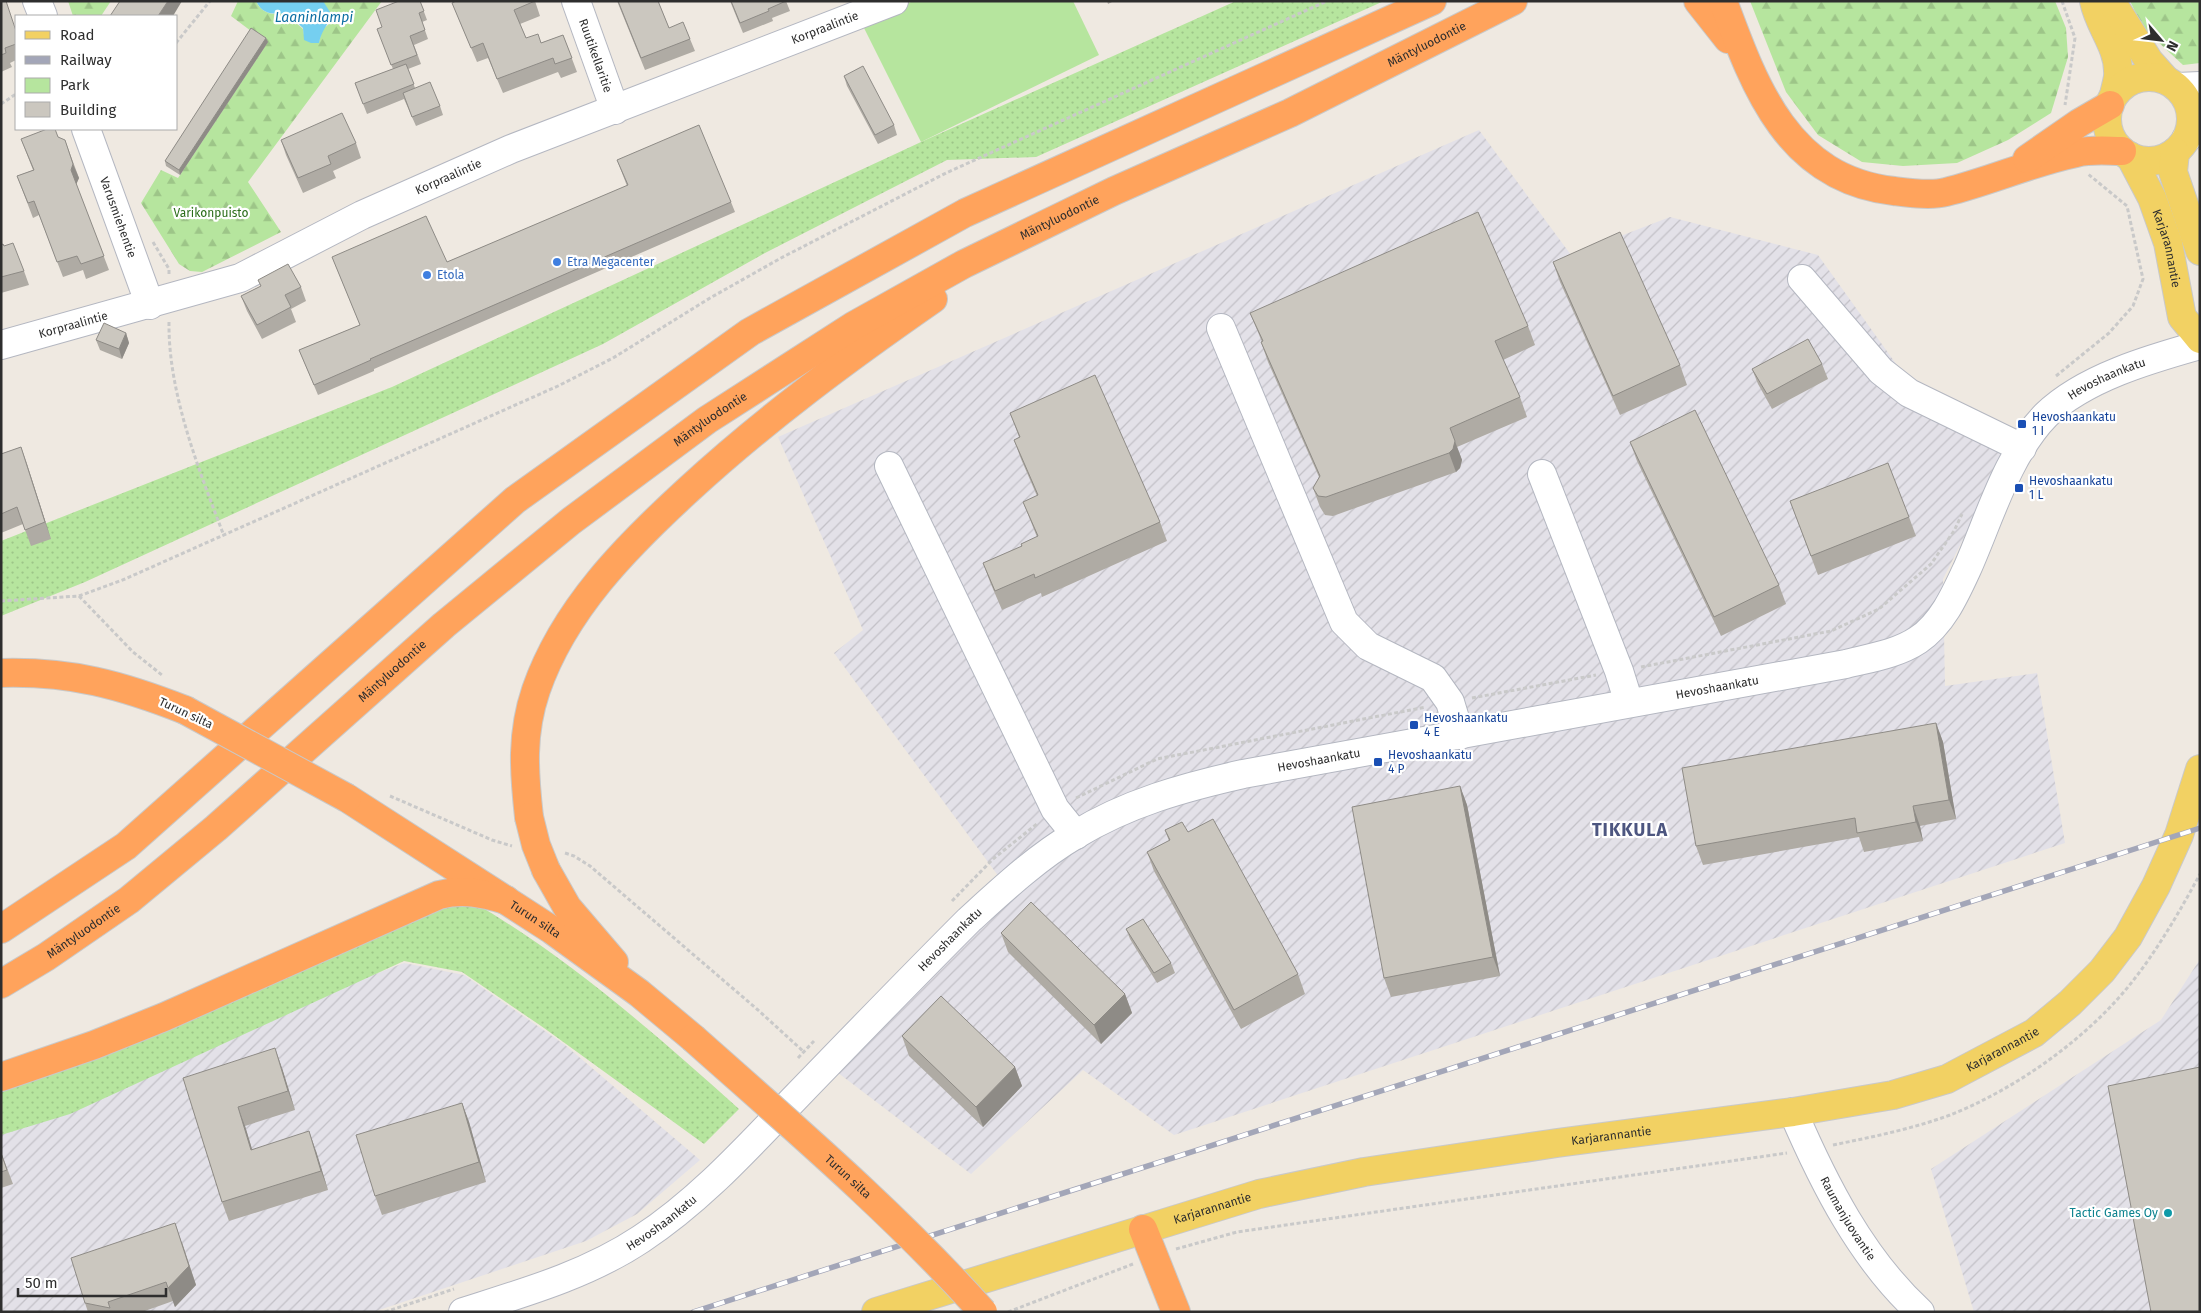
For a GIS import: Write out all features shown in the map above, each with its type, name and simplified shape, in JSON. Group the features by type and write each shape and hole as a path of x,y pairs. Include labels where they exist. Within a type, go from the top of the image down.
{"highway":[{"path":"4,927 126,846 515,500 750,332 965,213 1432,1"},
{"name":"Mäntyluodontie","path":"1,984 46,957 129,900 216,828 444,625 571,521 707,420 853,326 964,264 1114,191 1290,113 1513,1"},
{"path":"1698,1 1744,60"},
{"path":"1723,1 1744,60 1772,113 1793,140 1818,162 1842,176 1877,189 1910,193 1943,193 1982,183 2012,170 2078,152 2126,154"},
{"path":"2012,170 2112,100"},
{"path":"639,993 567,908 552,860 536,845 529,817 524,769 526,732 536,690 558,637 600,580 654,521 738,444 861,348 952,285 964,264"},
{"name":"Turun silta","path":"1,673 36,672 91,680 137,691 184,710 347,798 506,900 639,993 693,1038 801,1134 883,1211 956,1282 983,1312"},
{"path":"1,1076 94,1045 164,1018 439,895 456,891 479,892 506,900"},
{"path":"1143,1229 1176,1312"}],"main road":[{"path":"2094,1 2096,13 2114,50 2119,72 2107,122 2112,139 2126,154 2147,161 2163,159 2187,139"},
{"path":"2111,1 2149,61 2181,84 2188,101 2192,116 2191,125 2173,172 2200,251"},
{"path":"2112,100 2127,83 2137,78 2148,76 2181,84"},
{"name":"Karjarannantie","path":"2126,154 2152,198 2168,243 2182,317 2200,339"},
{"name":"Karjarannantie","path":"876,1312 1259,1194 1364,1172 1557,1143 1794,1112 1894,1095 1947,1079 2034,1033 2070,1003 2102,971 2128,937 2156,886 2179,835 2200,769"}],"street":[{"path":"37,1 43,15"},
{"name":"Ruutikellaritie","path":"576,1 615,110"},
{"name":"Korpraalintie","path":"1,345 160,302 240,278 362,215 511,149 894,1"},
{"name":"Varusmiehentie","path":"86,130 160,302"},
{"path":"1802,279 1881,371 1909,393 2022,448"},
{"path":"1221,328 1344,622 1368,646 1433,678 1450,702 1460,735"},
{"name":"Hevoshaankatu","path":"462,1312 533,1290 577,1273 640,1240 668,1220 730,1166 968,920 1005,888 1076,834 1113,815 1158,796 1203,783 1283,766 1846,664 1888,654 1918,640 1938,620 1954,597 2014,462 2046,415 2070,396 2097,382 2151,359 2200,345"},
{"path":"889,466 1056,808 1076,834"},
{"path":"1542,474 1619,671 1629,703"},
{"name":"Raumanjuovantie","path":"1794,1112 1814,1159 1838,1203 1889,1279 1920,1312"}],"path":[{"path":"178,41 210,1"},
{"path":"1,601 79,596 125,579 558,386 613,358 710,298 781,258 946,173 1327,1"},
{"path":"1,104 15,95"},
{"path":"160,302 188,438 224,536"},
{"path":"79,596 134,652 169,678"},
{"path":"386,794 492,840 520,848"},
{"path":"552,860 574,856 590,866 758,1010 804,1052"}],"shaded area":[{"path":"1479,130 1571,255 1670,217 1818,255 1904,375 2017,432 1943,579 1945,686 2037,673 2065,843 1174,1135 1083,1070 971,1174 833,1069 1013,896 834,653 863,630 778,437"},
{"path":"2200,959 2200,1312 1974,1312 1931,1169 2161,1020"},
{"path":"404,963 464,975 565,1045 700,1160 637,1214 586,1241 373,1312 1,1312 1,1118"}],"green space":[{"path":"68,1 111,1 102,15 73,15"},
{"name":"Varikonpuisto","path":"238,1 256,1 262,9 270,13 289,12 294,21 303,29 304,35 319,42 322,30 329,24 323,1 382,1 248,182 281,232 202,272 190,271 179,264 141,203 161,170 178,178 267,43 231,16"},
{"path":"913,1 1073,1 1099,55 921,142 862,24"},
{"path":"1236,1 1384,1 1036,157 947,160 765,253 603,344 85,582 1,616 1,541 392,387 921,142"},
{"path":"1750,1 2055,1 2066,28 2068,57 2051,113 2008,140 1957,163 1903,166 1862,162 1818,135 1786,92"},
{"path":"2130,1 2200,1 2200,63 2183,65 2143,28"},
{"path":"478,905 547,950 580,975 646,1027 739,1109 704,1144 544,1028 462,972 404,961 70,1114 1,1135 1,1090 129,1046 443,907"}],"water":[{"name":"Laaninlampi","path":"256,1 323,1 332,15 319,43 311,43 304,40 303,28 289,13 274,14 266,12"}],"building":[{"path":"1,1 6,1 15,28 15,44 5,48 6,53 1,55"},
{"path":"120,1 168,1 159,15 111,15"},
{"path":"399,1 420,1 424,11 419,13 425,30 410,36 417,55 391,65 377,29 382,27 376,10"},
{"path":"456,1 535,1 514,10 526,38 538,34 541,43 563,35 572,58 555,64 553,58 497,79 483,43 471,48 452,3"},
{"path":"618,1 658,1 669,28 683,22 690,39 641,58"},
{"path":"731,1 786,1 768,9 769,11 740,23"},
{"path":"251,28 266,38 179,170 165,161"},
{"path":"406,64 414,84 363,104 355,83"},
{"path":"863,66 894,125 875,135 844,76"},
{"path":"430,82 440,106 412,117 403,93"},
{"path":"342,113 356,143 328,156 331,164 298,178 281,140"},
{"path":"699,125 731,202 314,385 299,350 360,325 332,257 426,216 447,262 628,185 617,160"},
{"path":"44,130 55,130 58,137 65,140 73,164 71,170 104,256 81,264 77,256 57,262 34,201 28,203 17,176 34,170 21,139"},
{"path":"1478,212 1528,326 1495,341 1520,397 1450,428 1455,441 1453,449 1449,453 1326,497 1318,496 1313,488 1320,476 1250,313"},
{"path":"1620,232 1680,365 1613,396 1553,262"},
{"path":"13,243 24,271 1,277 1,245"},
{"path":"288,264 301,287 285,295 291,307 257,325 241,296 261,286 258,280"},
{"path":"104,323 126,333 119,349 96,340"},
{"path":"1808,339 1822,364 1767,394 1752,369"},
{"path":"1095,375 1160,522 1035,578 1034,574 995,591 983,563 1022,546 1021,544 1038,536 1023,502 1038,495 1014,440 1020,437 1010,413"},
{"path":"1695,410 1779,585 1714,617 1630,442"},
{"path":"21,447 45,522 25,530 17,507 1,514 1,454"},
{"path":"1888,463 1909,517 1811,556 1790,501"},
{"path":"1936,723 1949,800 1913,806 1916,822 1857,833 1855,818 1696,846 1682,768"},
{"path":"1460,786 1493,957 1384,978 1352,807"},
{"path":"1213,819 1298,974 1234,1010 1147,852 1170,840 1165,830 1182,822 1188,832"},
{"path":"1031,902 1125,994 1094,1025 1001,933"},
{"path":"1143,919 1171,963 1154,973 1126,929"},
{"path":"941,996 1015,1067 976,1107 902,1036"},
{"path":"275,1048 288,1091 238,1107 251,1150 309,1131 321,1171 222,1202 183,1078"},
{"name":"Tactic Games Oy","path":"2200,1067 2200,1312 2151,1312 2108,1086"},
{"path":"462,1103 479,1162 375,1196 356,1135"},
{"path":"1,1153 7,1170 1,1172"},
{"path":"175,1223 189,1266 168,1288 166,1282 108,1302 110,1308 85,1303 71,1258"}],"railway":[{"path":"693,1312 2200,828"}],"place":[{"name":"Etra Megacenter","path":"557,262"},
{"name":"Etola","path":"427,275"},
{"name":"Hevoshaankatu 1 I","path":"2022,424"},
{"name":"Hevoshaankatu 1 L","path":"2019,488"},
{"name":"Hevoshaankatu 4 E","path":"1414,725"},
{"name":"Hevoshaankatu 4 P","path":"1378,762"},
{"name":"Tactic Games Oy","path":"2168,1213"}],"district":[{"name":"TIKKULA","path":"1630,830"}]}
